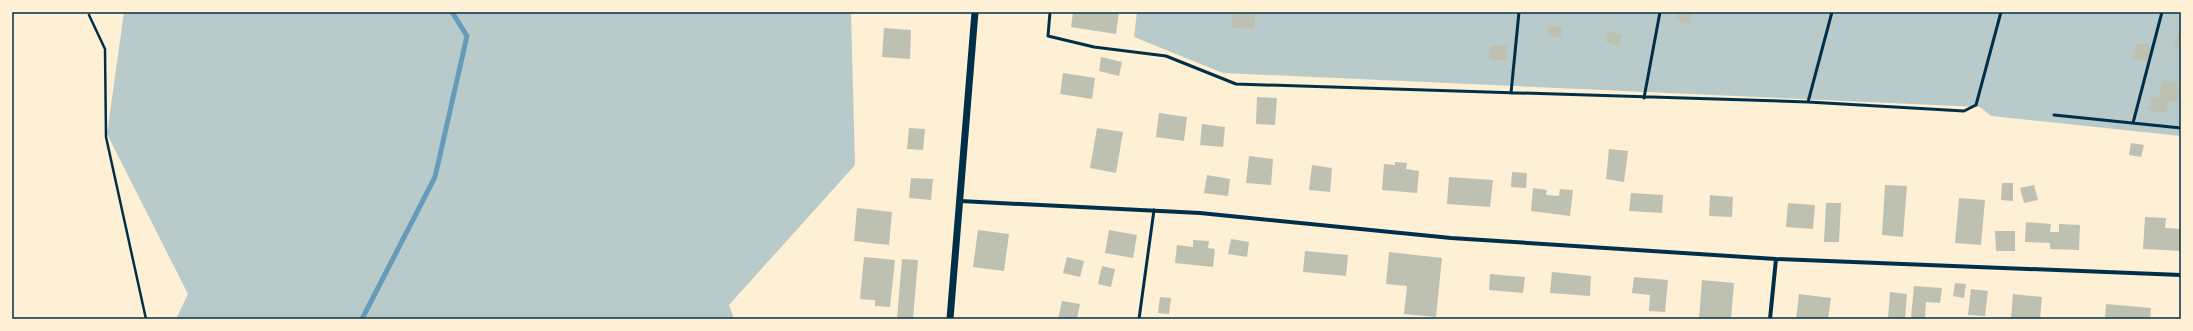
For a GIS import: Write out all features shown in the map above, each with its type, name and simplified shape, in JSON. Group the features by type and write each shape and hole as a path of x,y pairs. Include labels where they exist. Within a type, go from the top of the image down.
{"street":[{"path":"950,319 975,12"},
{"path":"960,201 1200,213 1451,238 1776,259 2181,275"},
{"path":"1770,319 1776,259"}],"lane":[{"path":"1050,12 1048,36 1094,47 1166,56 1236,84 1808,102 1964,111 1976,105 2001,12"},
{"path":"1511,93 1518,12"},
{"path":"1644,98 1660,12"},
{"path":"1808,102 1832,12"},
{"path":"2133,124 2162,12"},
{"path":"2054,115 2181,128"},
{"path":"1139,319 1154,210"}],"path":[{"path":"89,16 105,49 106,137 146,319"}],"shaded area":[{"path":"124,12 851,12 855,165 729,305 734,319 176,319 188,294 107,134"},
{"path":"1137,12 2181,12 2181,136 1991,116 1980,107 1223,73 1134,37"}],"building":[{"path":"1073,12 1119,12 1116,34 1071,27"},
{"path":"1233,12 1255,12 1254,29 1232,28"},
{"path":"1678,12 1693,12 1690,24 1676,20"},
{"path":"1548,26 1562,27 1561,37 1547,36"},
{"path":"884,28 911,30 910,59 882,57"},
{"path":"1608,31 1622,35 1619,46 1606,42"},
{"path":"2178,33 2181,34 2181,50 2174,48"},
{"path":"2136,43 2151,46 2147,62 2133,59"},
{"path":"1490,45 1507,46 1506,61 1489,59"},
{"path":"1101,57 1122,62 1119,76 1099,71"},
{"path":"1063,73 1095,78 1092,99 1060,94"},
{"path":"2163,80 2178,83 2177,90 2181,91 2181,103 2169,101 2166,113 2148,110 2151,97 2158,99"},
{"path":"1257,97 1277,98 1275,125 1256,124"},
{"path":"1159,113 1187,117 1184,141 1156,137"},
{"path":"1202,124 1225,127 1223,147 1200,145"},
{"path":"909,128 925,129 923,150 907,149"},
{"path":"1097,128 1123,132 1116,173 1090,168"},
{"path":"2131,143 2144,145 2141,157 2129,155"},
{"path":"1609,149 1628,151 1624,182 1606,179"},
{"path":"1249,156 1273,159 1271,185 1246,183"},
{"path":"1395,162 1407,163 1406,169 1419,171 1417,193 1382,190 1384,164 1395,165"},
{"path":"1312,165 1332,168 1330,192 1309,190"},
{"path":"1512,172 1527,173 1526,188 1511,187"},
{"path":"1207,175 1230,179 1228,196 1204,193"},
{"path":"1449,177 1493,180 1490,207 1447,204"},
{"path":"911,178 933,179 931,200 909,198"},
{"path":"2002,183 2013,183 2013,201 2001,200"},
{"path":"1885,185 1907,186 1903,237 1882,235"},
{"path":"2034,185 2038,200 2024,203 2020,188"},
{"path":"1533,188 1547,190 1546,195 1559,196 1560,189 1573,190 1570,216 1531,211"},
{"path":"1631,193 1663,195 1662,213 1629,211"},
{"path":"1710,195 1733,197 1732,217 1709,216"},
{"path":"1959,198 1985,200 1981,245 1955,243"},
{"path":"1788,203 1815,205 1813,229 1786,227"},
{"path":"1826,203 1841,203 1839,242 1824,242"},
{"path":"857,208 892,212 889,245 854,241"},
{"path":"2145,217 2166,218 2165,228 2181,229 2181,251 2143,249"},
{"path":"2026,222 2051,224 2050,232 2059,232 2059,224 2080,225 2079,250 2050,249 2050,243 2025,242"},
{"path":"978,230 1009,234 1004,271 973,267"},
{"path":"1109,230 1137,235 1133,258 1105,253"},
{"path":"1995,231 2015,231 2015,251 1996,251"},
{"path":"1231,239 1249,242 1247,257 1228,254"},
{"path":"1193,240 1209,241 1208,248 1215,249 1213,267 1175,263 1177,245 1193,247"},
{"path":"1305,251 1348,255 1346,276 1303,272"},
{"path":"1389,252 1442,258 1436,317 1404,314 1407,286 1386,284"},
{"path":"864,257 895,260 890,307 875,306 875,300 860,299"},
{"path":"1067,257 1084,261 1080,277 1063,273"},
{"path":"902,259 918,260 913,319 897,319"},
{"path":"1102,266 1115,269 1111,287 1098,284"},
{"path":"1552,272 1591,276 1590,296 1550,293"},
{"path":"1490,274 1525,277 1523,293 1489,290"},
{"path":"1634,277 1668,280 1665,312 1649,311 1650,295 1632,293"},
{"path":"1702,280 1734,283 1731,319 1699,319"},
{"path":"1955,283 1966,284 1964,298 1953,296"},
{"path":"1914,286 1942,288 1940,303 1926,302 1925,319 1911,318"},
{"path":"1971,289 1988,291 1985,316 1968,315"},
{"path":"1890,292 1907,294 1905,319 1888,319"},
{"path":"1799,294 1831,298 1828,319 1796,319"},
{"path":"2013,294 2042,297 2040,319 2011,319"},
{"path":"1160,297 1171,298 1169,314 1158,313"},
{"path":"1062,301 1080,304 1077,319 1058,319"},
{"path":"2106,304 2151,308 2150,319 2105,319"}],"waterway":[{"path":"362,319 435,177 467,36 452,12"}]}
